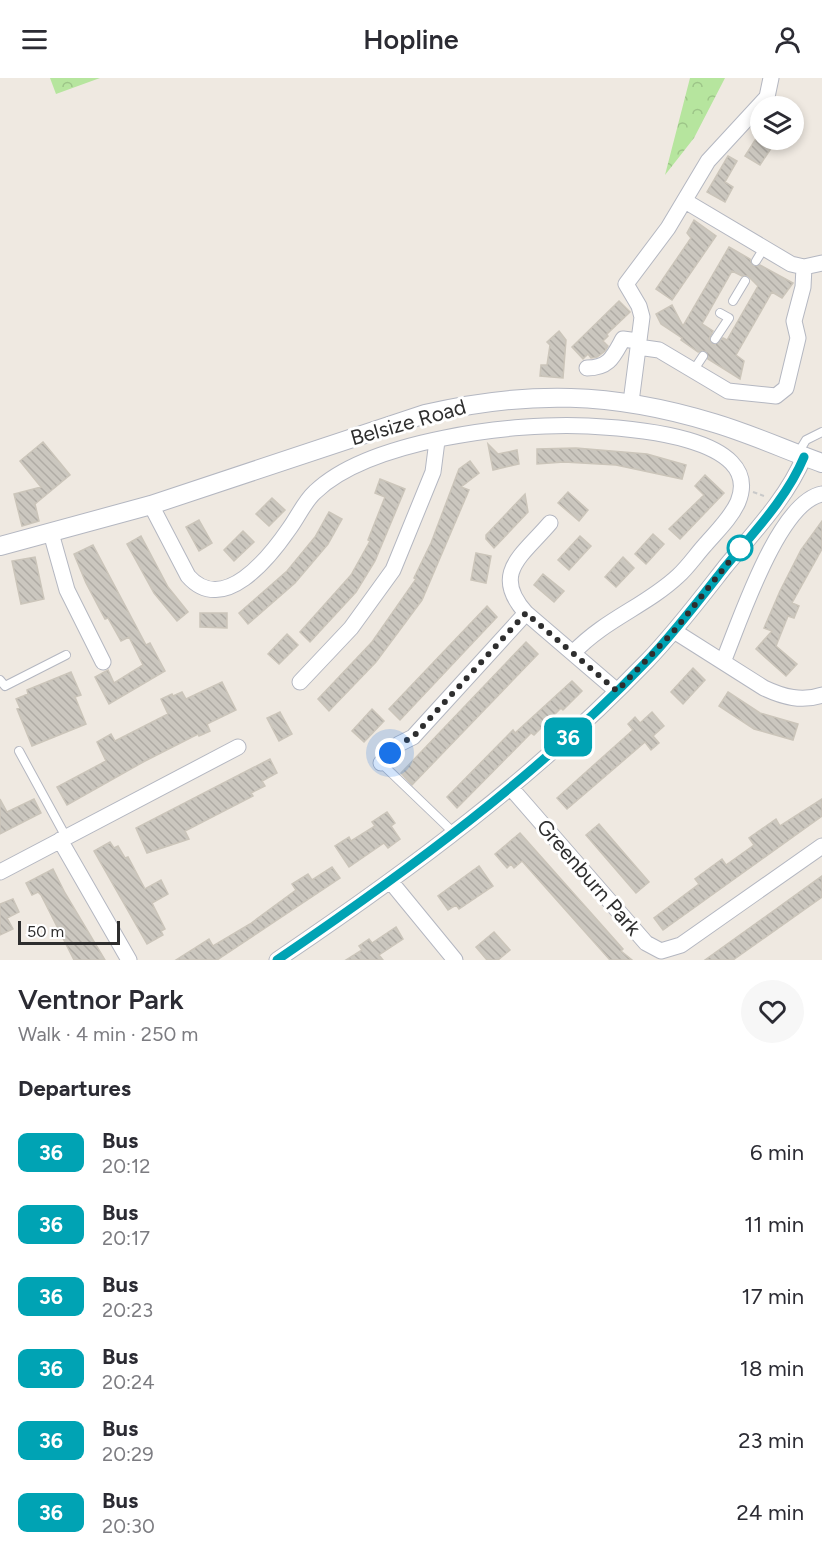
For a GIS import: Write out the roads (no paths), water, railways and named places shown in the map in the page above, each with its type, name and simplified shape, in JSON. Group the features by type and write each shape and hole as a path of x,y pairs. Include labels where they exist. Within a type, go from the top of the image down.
{"street":[{"path":"631,402 642,317 639,306 626,284 685,201 708,161 767,97 771,78"},
{"path":"685,201 760,255 804,267 822,263"},
{"path":"587,368 598,368 610,363 623,339 659,350 728,391 776,396 786,388 798,338 794,321 803,287 804,267"},
{"name":"Belsize Road","path":"0,546 152,505 375,429 468,404 553,396 631,402 716,424 822,463"},
{"path":"152,505 188,576 197,586 220,590 242,580 290,529 315,491 340,473 385,454 437,441 501,430 568,425 632,428 662,433 717,451 731,459 740,472 741,489 733,513 680,575 600,627 573,653"},
{"path":"300,682 351,628 393,570 433,472 437,441"},
{"path":"277,960 391,882 455,834 511,788 617,691 674,631 778,501 800,455"},
{"path":"723,662 748,594 768,556 797,510 808,499 822,494"},
{"path":"550,523 510,570 509,586 516,602 526,613 617,691"},
{"path":"51,533 67,590 103,662"},
{"path":"381,763 399,744 413,737 526,613"},
{"path":"674,631 779,695 798,699 822,694"},
{"path":"0,872 238,747"},
{"name":"Greenburn Park","path":"511,788 646,943 661,951 681,945 822,846"},
{"path":"63,838 129,960"},
{"path":"391,882 455,960"}],"lane":[{"path":"733,301 745,281"},
{"path":"715,339 729,318 720,313"},
{"path":"693,371 703,356"},
{"path":"800,455 806,440 822,432"},
{"path":"0,680 5,686 66,655"},
{"path":"19,751 63,838"},
{"path":"381,763 455,834"}]}
